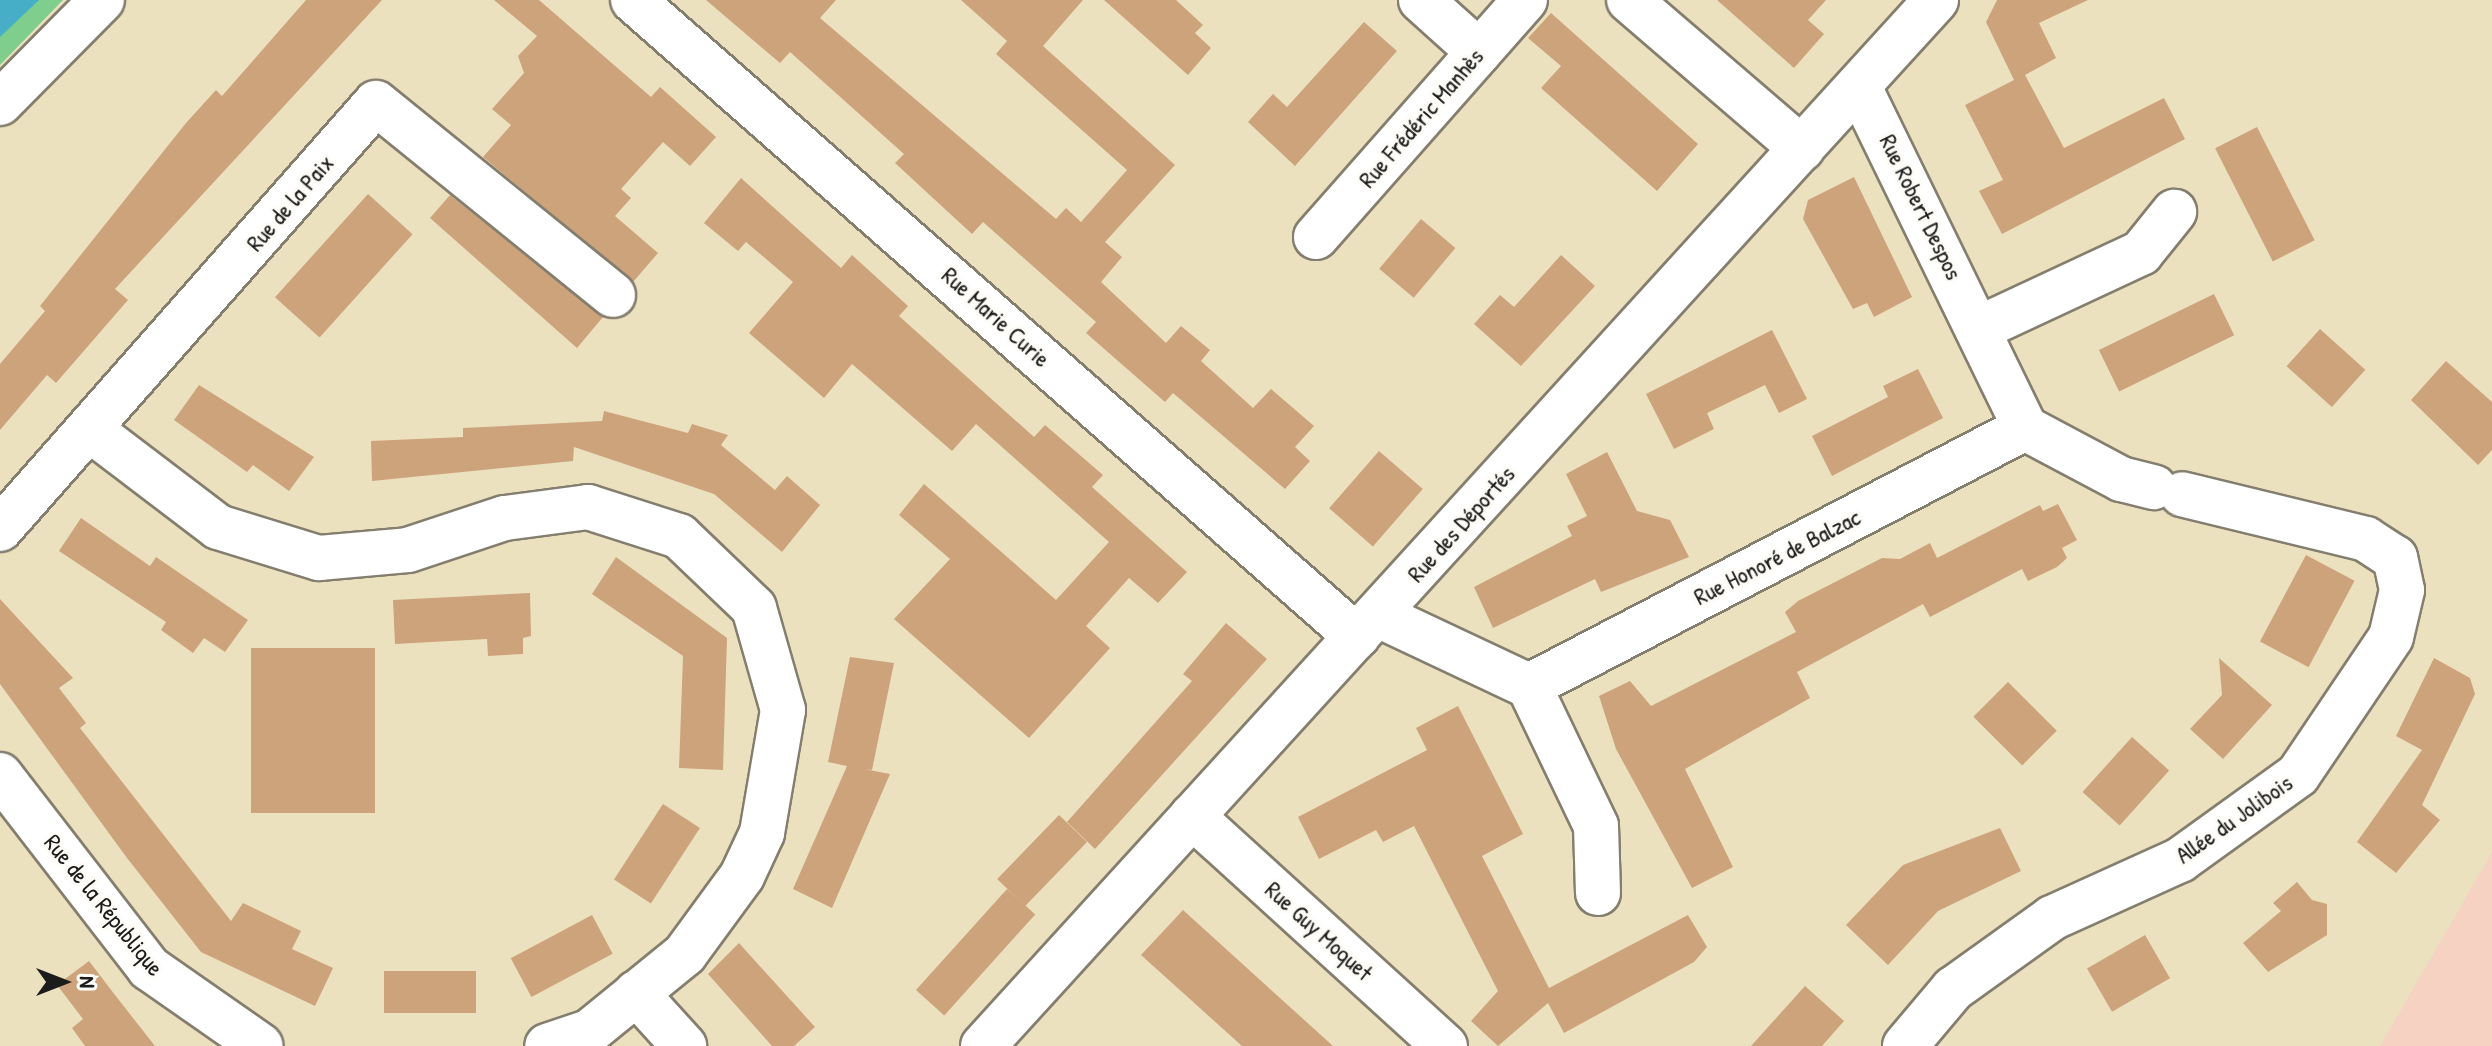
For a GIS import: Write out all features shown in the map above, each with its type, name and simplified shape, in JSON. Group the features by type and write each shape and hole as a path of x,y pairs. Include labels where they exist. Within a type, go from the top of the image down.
{"street":[{"path":"0,103 102,0"},
{"name":"Rue Marie Curie","path":"633,0 1368,626"},
{"path":"1421,0 1479,52"},
{"name":"Rue Frédéric Manhès","path":"1316,237 1525,0"},
{"path":"1629,0 1802,149"},
{"name":"Rue des Déportés","path":"983,1046 1936,0"},
{"name":"Rue Robert Despos","path":"1859,87 1980,328 2025,428"},
{"name":"Rue de la Paix","path":"0,529 92,431 376,103 613,295"},
{"path":"1980,328 2141,253 2174,212"},
{"name":"Allée du Jolibois","path":"1905,1046 1953,989 2052,918 2180,860 2298,775 2391,637 2402,590 2395,558 2366,539 2121,479 2025,428"},
{"name":"Rue Honoré de Balzac","path":"1529,686 2025,428"},
{"path":"92,431 218,527 319,558 408,550 505,518 588,507 679,536 754,608 783,710 762,833 742,876 685,954 589,1032 547,1046"},
{"path":"1368,626 1529,686 1596,826 1598,893"},
{"name":"Rue de la République","path":"0,775 149,968 261,1046"},
{"name":"Rue Guy Moquet","path":"1192,816 1445,1046"},
{"path":"636,993 684,1046"}],"shaded area":[{"path":"2492,852 2492,1046 2380,1046"}],"green space":[{"path":"0,0 63,0 0,65"}],"water":[{"path":"0,0 39,0 0,37"}],"building":[{"path":"306,0 382,0 115,289 128,300 56,383 47,375 0,430 0,364 45,311 40,306 186,123 216,90 222,96"},
{"path":"494,0 539,0 651,97 660,87 716,137 690,166 663,142 621,189 631,198 615,216 658,253 633,282 483,157 511,125 492,109 524,73 518,56 537,36"},
{"path":"706,0 836,0 820,18 1056,219 1066,208 1081,222 1127,170 996,54 1007,41 961,0 1083,0 1043,46 1175,165 1105,242 1122,257 1101,282 1166,343 1181,326 1210,350 1201,361 1253,408 1271,389 1314,426 1295,447 1310,461 1285,489 1173,393 1165,402 1086,333 1096,322 983,222 972,234 895,163 904,154 790,52 780,63"},
{"path":"1104,0 1176,0 1203,25 1195,33 1211,48 1188,75"},
{"path":"1717,0 1826,0 1808,20 1824,34 1794,68"},
{"path":"1997,0 2088,0 2039,23 2056,58 2025,75 2064,148 2164,98 2185,139 2002,234 1979,191 2003,180 1965,105 2014,80 1986,22"},
{"path":"1551,13 1698,144 1657,191 1541,88 1561,66 1528,38"},
{"path":"1364,22 1397,51 1295,166 1248,122 1273,94 1287,107"},
{"path":"2257,127 2315,240 2273,261 2215,148"},
{"path":"1854,177 1912,297 1874,317 1867,303 1853,309 1803,219 1808,200"},
{"path":"741,178 841,268 852,255 908,306 899,316 1034,437 1045,425 1103,475 1092,487 1187,572 1158,603 1129,578 1086,626 1110,648 1029,738 894,619 950,559 899,515 924,484 1056,600 1109,542 976,424 952,451 852,364 824,398 749,333 793,282 746,242 738,251 704,223"},
{"path":"368,194 413,234 320,337 275,297"},
{"path":"450,195 603,317 577,348 430,218"},
{"path":"1421,219 1455,248 1414,298 1379,269"},
{"path":"1561,255 1595,286 1521,366 1474,324 1500,295 1514,307"},
{"path":"2214,294 2234,335 2119,391 2099,350"},
{"path":"2320,329 2365,370 2332,407 2287,366"},
{"path":"1772,330 1807,399 1779,413 1765,385 1707,413 1714,429 1674,449 1646,394"},
{"path":"2446,361 2492,402 2492,450 2478,465 2411,400"},
{"path":"1918,369 1943,418 1832,476 1812,436 1888,397 1883,386"},
{"path":"199,385 314,457 289,491 253,465 247,472 174,420"},
{"path":"604,411 688,433 692,424 728,435 721,445 775,490 787,476 820,505 782,552 714,494 574,447 573,461 372,481 371,441 463,437 463,428 602,421"},
{"path":"1379,451 1423,489 1373,546 1329,508"},
{"path":"1607,452 1637,511 1670,520 1689,557 1601,592 1595,579 1493,628 1474,587 1572,536 1567,526 1587,516 1566,474"},
{"path":"2058,504 2077,540 2062,548 2067,558 2057,567 2028,581 2022,569 1930,617 1923,604 1797,672 1810,698 1685,769 1733,867 1692,888 1616,749 1599,696 1630,681 1651,706 1796,632 1785,612 1798,601 1882,558 1900,559 1930,543 1937,558 2040,505 2043,511"},
{"path":"81,518 150,566 156,557 248,620 225,652 204,638 193,653 161,630 166,622 59,551"},
{"path":"2306,555 2355,581 2309,667 2260,642"},
{"path":"616,557 727,638 723,770 679,768 683,656 592,594"},
{"path":"530,593 531,636 523,638 523,654 488,656 487,639 395,644 393,600"},
{"path":"0,599 73,678 59,688 86,723 80,728 231,921 243,903 301,931 292,949 333,968 315,1006 201,952 127,858 0,684"},
{"path":"1226,623 1267,659 1095,849 1067,822 1192,681 1183,674"},
{"path":"251,648 375,648 375,813 251,813"},
{"path":"850,657 894,663 872,770 864,769 890,774 832,908 793,889 847,766 828,762"},
{"path":"2219,658 2272,705 2223,759 2190,729 2222,695"},
{"path":"2434,658 2470,678 2475,694 2422,805 2440,820 2396,873 2357,842 2422,750 2396,736"},
{"path":"2008,682 2057,731 2022,765 1973,717"},
{"path":"1458,706 1523,834 1482,856 1549,988 1688,915 1707,947 1694,962 1564,1033 1548,1003 1498,1046 1471,1021 1498,991 1414,826 1383,842 1376,830 1319,859 1298,817 1427,750 1416,728"},
{"path":"2132,737 2169,770 2120,825 2082,792"},
{"path":"663,804 700,828 651,903 614,879"},
{"path":"1059,815 1087,842 1025,906 997,879"},
{"path":"2000,828 2021,871 1938,911 1888,965 1846,925 1903,865"},
{"path":"2297,882 2312,900 2327,904 2327,935 2268,972 2243,943 2281,911 2273,903"},
{"path":"1007,889 1035,914 944,1015 916,990"},
{"path":"1183,910 1333,1046 1242,1046 1141,955"},
{"path":"592,915 613,954 531,997 511,958"},
{"path":"2145,935 2170,978 2112,1012 2087,968"},
{"path":"739,943 815,1027 794,1046 772,1046 708,974"},
{"path":"89,961 155,1046 85,1046 72,1028 83,1019 57,985"},
{"path":"384,971 476,971 476,1013 384,1013"},
{"path":"1805,986 1844,1021 1822,1046 1751,1046"}]}
